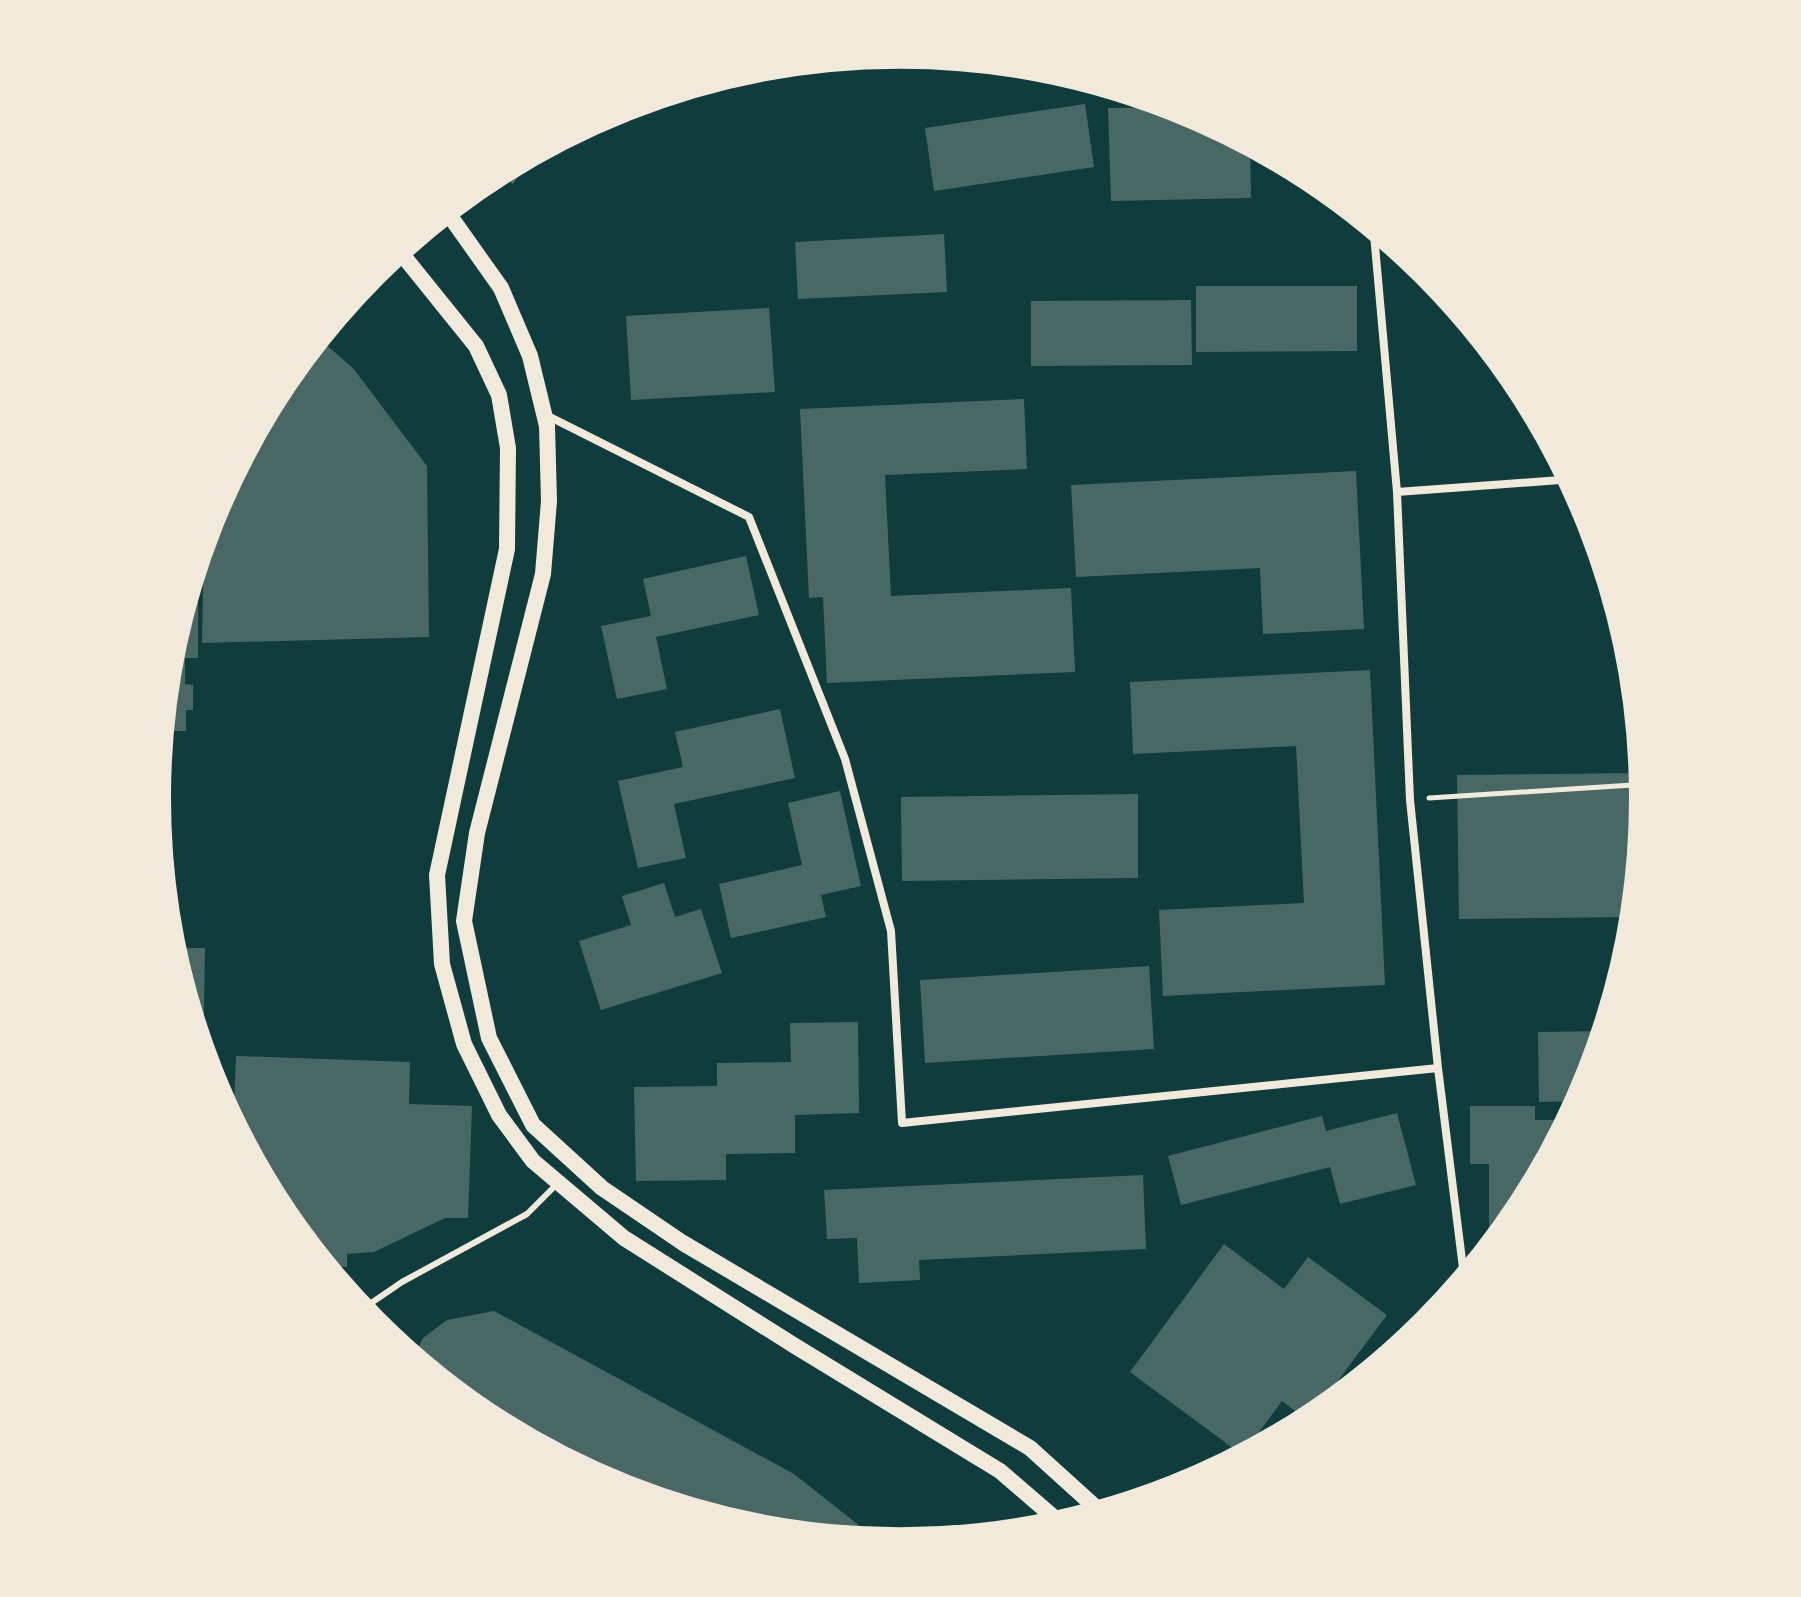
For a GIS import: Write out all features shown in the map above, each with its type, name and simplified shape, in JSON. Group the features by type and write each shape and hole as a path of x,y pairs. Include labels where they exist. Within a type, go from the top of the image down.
{"main road":[{"path":"451,218 501,288 530,356 547,426 549,501 543,574 477,833 464,921 489,1038 533,1125 602,1188 683,1243 1030,1448 1095,1507"},
{"path":"404,257 476,346 499,395 508,448 507,549 437,875 442,964 464,1044 499,1115 533,1161 624,1238 1000,1471 1053,1517"}],"street":[{"path":"1374,237 1397,492 1410,800 1463,1270"},
{"path":"544,414 749,517 845,759 891,931 902,1123 1438,1068"},
{"path":"1397,492 1562,480"}],"lane":[{"path":"369,1305 402,1282 527,1214 558,1182"}],"path":[{"path":"1439,797 1634,785"}],"building":[{"path":"1085,104 1094,167 934,191 925,128"},
{"path":"1149,107 1250,153 1251,198 1111,201 1108,108"},
{"path":"525,167 513,184 507,179"},
{"path":"944,234 947,292 798,299 795,242"},
{"path":"1196,286 1357,286 1357,351 1196,352"},
{"path":"1191,300 1192,365 1031,366 1031,301"},
{"path":"769,308 775,392 631,400 626,316"},
{"path":"324,343 353,368 427,466 429,637 202,643 203,568 222,517 264,431"},
{"path":"1024,399 1027,469 885,475 891,596 1071,588 1075,672 827,683 823,597 809,598 800,409"},
{"path":"1356,471 1364,629 1263,634 1260,568 1076,577 1071,485"},
{"path":"746,556 759,615 656,637 667,689 617,699 601,626 651,616 643,579"},
{"path":"198,586 198,658 185,658 185,684 193,685 193,710 186,710 186,731 170,731 180,655"},
{"path":"1370,670 1385,985 1163,996 1159,910 1304,903 1296,746 1133,754 1130,682"},
{"path":"780,709 795,778 674,804 686,858 638,868 618,781 683,767 675,732"},
{"path":"1634,773 1633,847 1625,917 1459,919 1457,775"},
{"path":"840,791 861,886 821,895 826,917 731,938 719,884 802,865 788,803"},
{"path":"1138,794 1138,878 902,881 901,797"},
{"path":"664,883 675,917 701,909 722,973 601,1010 579,941 631,925 622,896"},
{"path":"181,948 205,948 204,1030"},
{"path":"1149,966 1154,1049 925,1063 920,980"},
{"path":"858,1022 859,1113 795,1115 795,1153 726,1154 726,1180 636,1181 634,1087 717,1086 717,1063 791,1062 790,1023"},
{"path":"1597,1031 1569,1101 1539,1102 1538,1032"},
{"path":"236,1056 410,1062 409,1104 472,1106 468,1218 445,1218 374,1252 347,1254 347,1267 334,1266 264,1166 234,1106"},
{"path":"1470,1106 1535,1106 1535,1120 1560,1120 1537,1166 1489,1238 1489,1164 1470,1164"},
{"path":"1397,1113 1416,1185 1340,1204 1330,1167 1181,1205 1168,1156 1322,1116 1326,1131"},
{"path":"1143,1175 1146,1249 919,1260 920,1280 859,1283 857,1238 827,1239 824,1190"},
{"path":"1224,1244 1284,1289 1308,1257 1387,1315 1326,1397 1300,1415 1282,1401 1250,1444 1237,1451 1130,1372"},
{"path":"494,1311 794,1474 867,1532 805,1527 710,1508 619,1477 576,1457 492,1409 414,1349 417,1350 423,1338 447,1320"}]}
